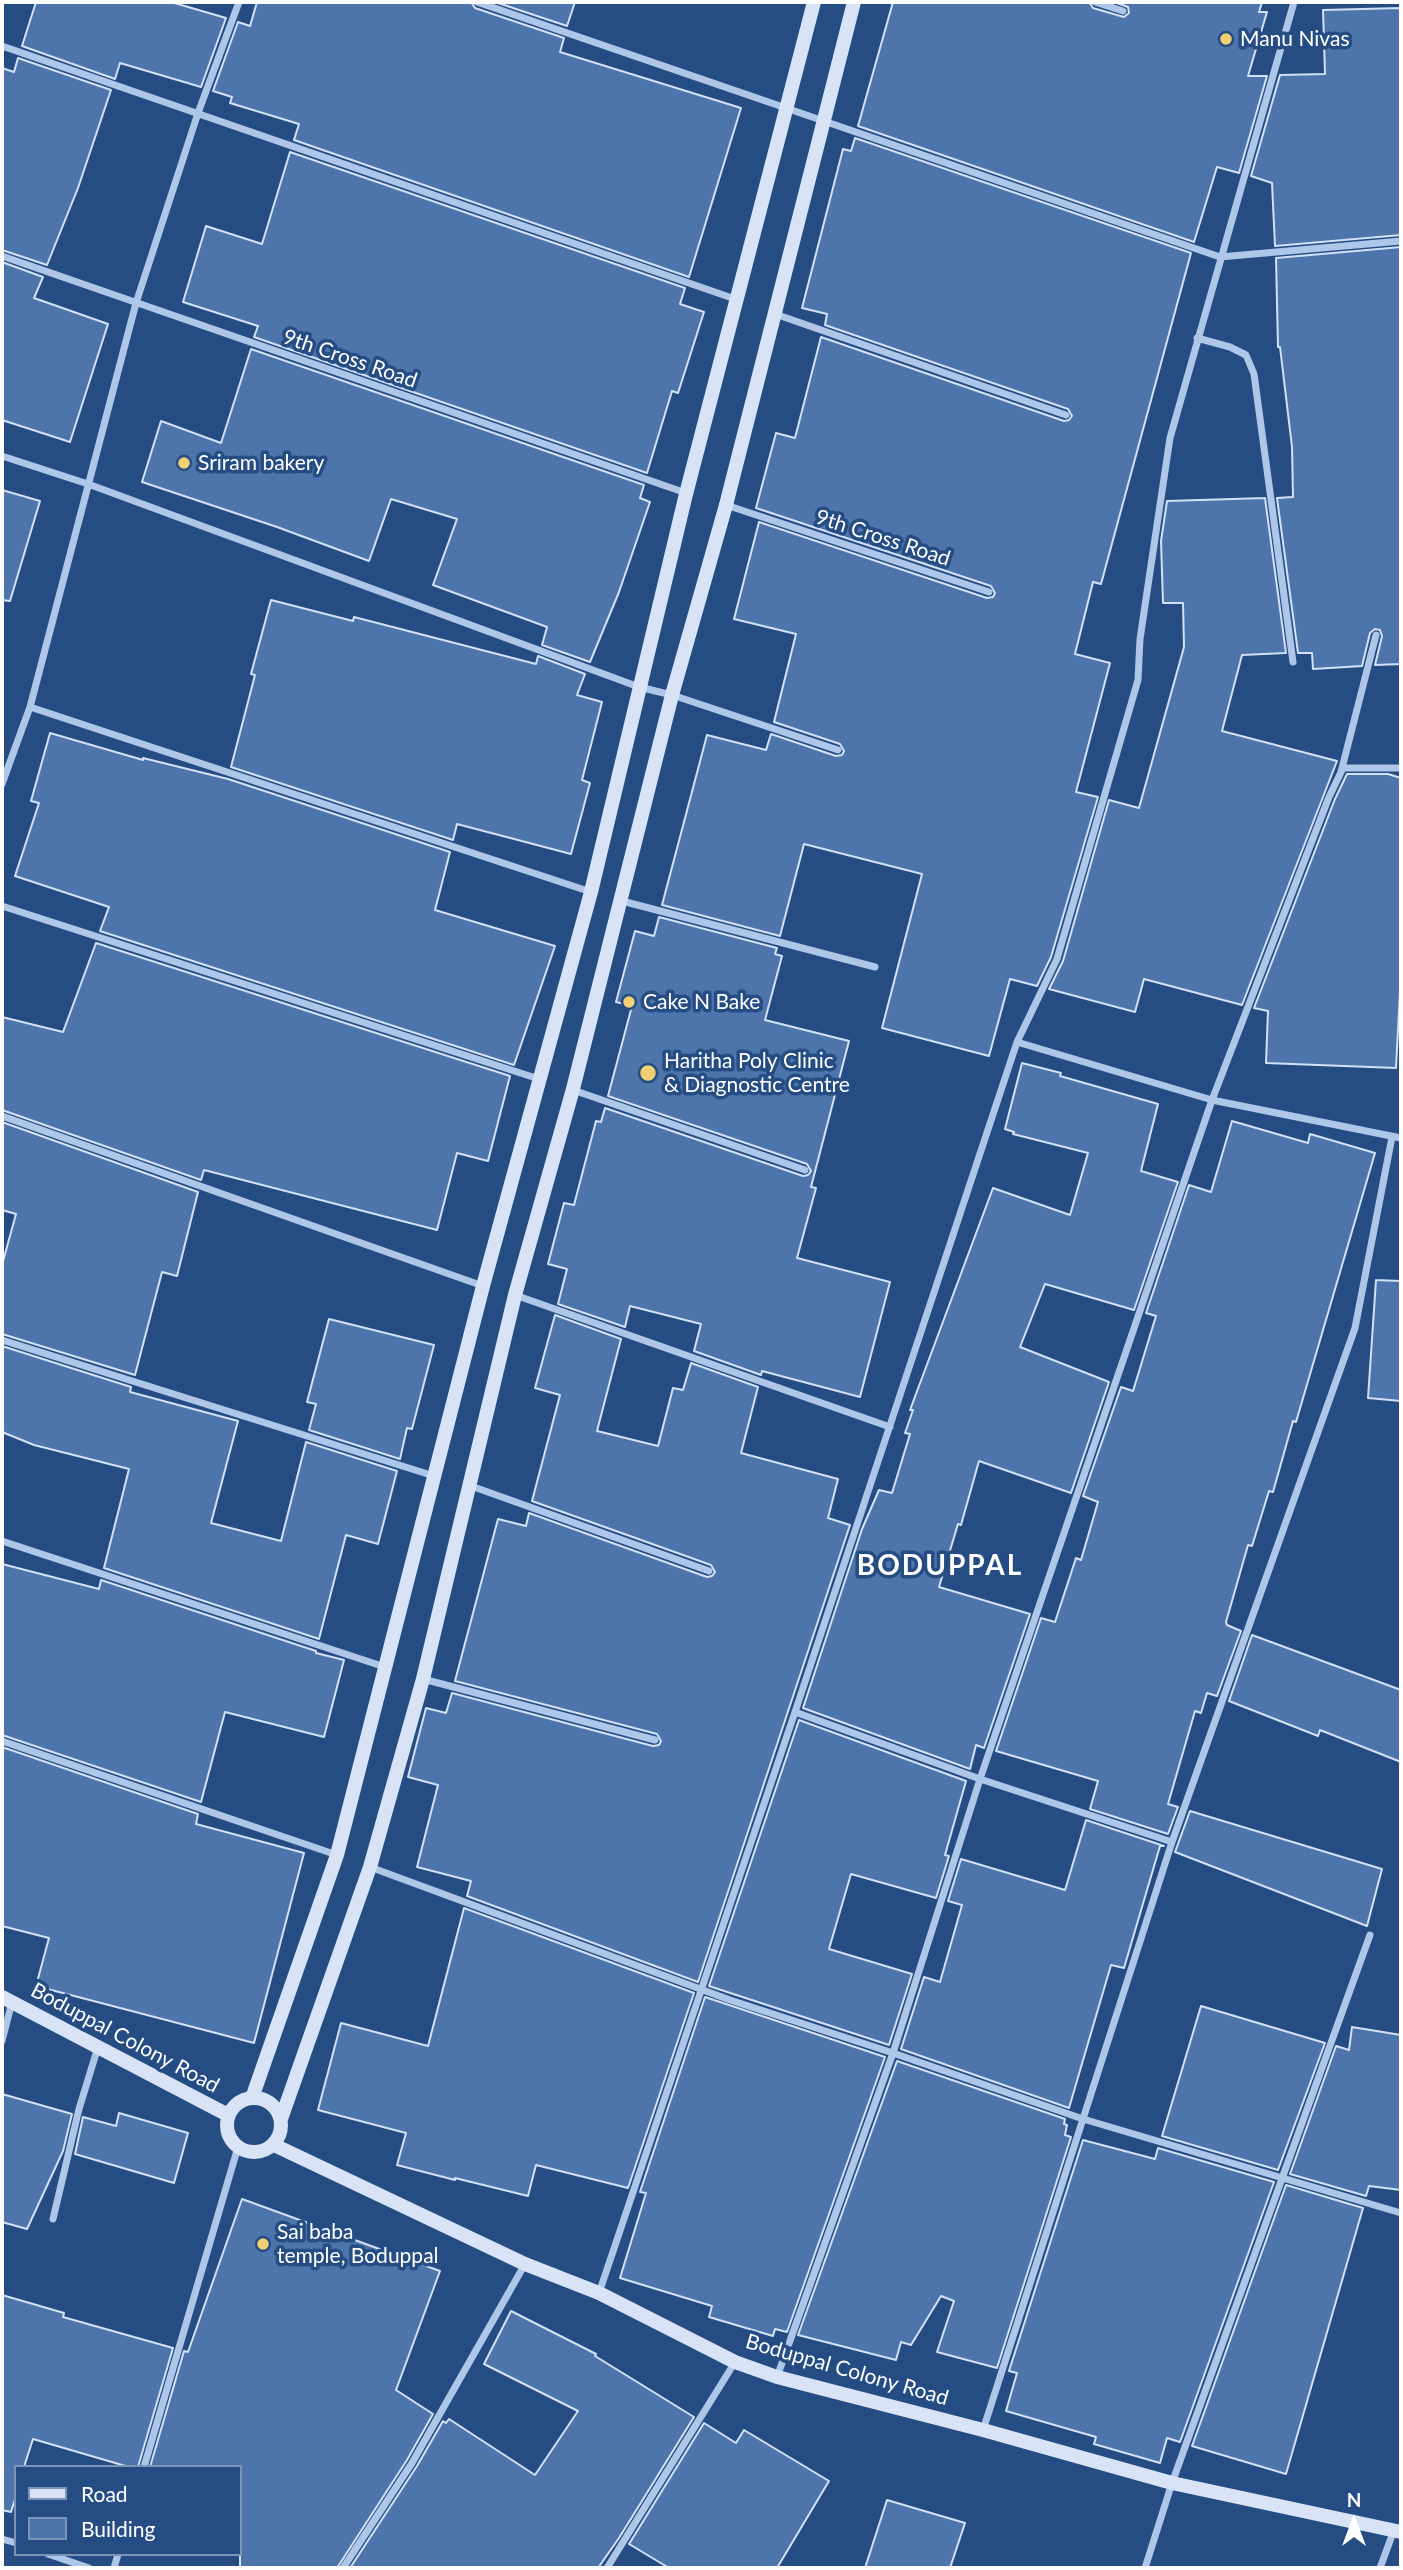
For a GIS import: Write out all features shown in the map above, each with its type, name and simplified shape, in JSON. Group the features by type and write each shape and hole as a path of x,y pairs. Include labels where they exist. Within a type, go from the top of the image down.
{"street":[{"path":"2,784 30,707 135,303 198,113 239,2"},
{"path":"477,2 1220,257 1401,241"},
{"path":"252,2098 337,1855 483,1286 592,892 686,494 814,2"},
{"path":"281,2119 273,2105 265,2100 252,2098 238,2102 228,2115 228,2134 238,2147 254,2153 274,2145 370,1867 423,1679 515,1295 573,1090 672,695 726,505 854,2"},
{"path":"1096,2 1123,11"},
{"path":"598,2293 702,1990 1017,1042 1057,958 1138,680 1140,639 1170,438 1294,2"},
{"path":"2,46 738,300"},
{"name":"9th Cross Road","path":"2,256 686,494"},
{"path":"775,314 1066,415"},
{"path":"1197,338 1230,347 1246,355 1254,374 1293,662"},
{"path":"2,456 88,484 639,687 672,695 838,750"},
{"name":"9th Cross Road","path":"726,505 989,592"},
{"path":"777,2376 893,2053 980,1779 1212,1100 1328,797 1341,772 1376,635"},
{"path":"30,707 592,892"},
{"path":"1341,772 1343,768 1401,768"},
{"path":"622,901 875,967"},
{"path":"2,906 539,1079"},
{"path":"1017,1042 1212,1100 1401,1138"},
{"path":"573,1090 805,1170"},
{"path":"2,1116 483,1286"},
{"path":"983,2430 1172,1842 1355,1328 1392,1137"},
{"path":"515,1295 890,1427"},
{"path":"2,1340 434,1476"},
{"path":"471,1486 709,1571"},
{"path":"2,1541 385,1667"},
{"path":"423,1679 655,1740"},
{"path":"795,1712 980,1779 1172,1842"},
{"path":"2,1741 337,1855"},
{"path":"370,1867 702,1990 1083,2119 1401,2213"},
{"path":"1145,2568 1172,2483 1370,1935"},
{"path":"2,2041 7,2000"},
{"name":"Boduppal Colony Road","path":"7,2000 228,2115"},
{"path":"53,2219 79,2109 98,2047"},
{"name":"Boduppal Colony Road","path":"274,2145 525,2264 598,2293 735,2362 777,2376 1172,2483 1397,2531"},
{"path":"145,2465 238,2147"},
{"path":"343,2568 412,2463 525,2264"},
{"path":"607,2568 735,2362"},
{"path":"1380,2568 1397,2531"},
{"path":"54,2556 89,2568"}],"building":[{"path":"36,2 171,2 226,18 201,87 120,63 115,79 22,46"},
{"path":"257,2 471,2 475,8 564,38 560,52 741,108 689,277 294,140 299,124 230,103 232,97 213,91 238,22 250,26"},
{"path":"495,2 575,2 567,26"},
{"path":"893,2 1089,2 1093,8 1124,17 1129,13 1128,7 1114,2 1262,2 1259,12 1267,12 1248,76 1267,76 1239,173 1217,167 1194,242 858,126"},
{"path":"1401,8 1401,235 1275,246 1272,183 1251,176 1280,75 1325,74 1323,10"},
{"path":"18,58 111,90 78,188 47,265 2,250 2,68 14,72"},
{"path":"855,138 1191,253 1101,584 1093,582 1075,654 1110,663 1076,792 1098,797 1051,957 1037,986 1010,979 989,1056 882,1028 922,874 804,844 780,936 662,905 707,735 766,750 771,734 836,756 842,755 844,751 840,744 774,722 796,634 734,619 759,522 987,598 993,597 995,593 991,586 756,508 776,433 795,438 821,337 1064,421 1072,416 1068,409 825,325 827,314 802,308 843,149 851,151"},
{"path":"290,152 685,288 680,304 704,312 678,393 672,391 647,473 254,337 258,326 183,302 206,226 262,244"},
{"path":"1401,247 1401,664 1375,665 1382,636 1380,630 1375,629 1370,633 1362,666 1313,669 1312,653 1298,653 1277,498 1293,497 1292,447 1278,347 1276,258"},
{"path":"2,262 43,277 34,298 108,324 70,442 2,420"},
{"path":"251,349 644,485 640,498 650,502 619,592 590,662 542,645 547,627 433,585 457,519 391,499 369,561 142,482 161,421 221,443"},
{"path":"2,490 40,501 10,601 2,600"},
{"path":"1265,498 1286,653 1242,655 1222,731 1337,761 1242,1005 1144,979 1135,1012 1049,989 1063,961 1109,800 1139,808 1184,647 1183,603 1163,603 1161,541 1167,501"},
{"path":"271,600 353,621 354,617 536,664 538,656 585,674 577,695 602,702 582,780 590,783 571,854 457,824 453,840 231,767 255,675 251,674"},
{"path":"50,733 143,760 228,779 450,852 435,910 555,946 514,1065 100,931 109,907 15,876 39,803 31,801"},
{"path":"1347,774 1388,774 1401,778 1401,972 1396,1068 1266,1063 1268,1011 1254,1008"},
{"path":"659,917 777,948 775,954 782,956 765,1020 849,1041 811,1187 816,1188 797,1258 890,1282 860,1397 762,1371 761,1375 694,1351 701,1324 630,1306 625,1327 558,1304 567,1269 548,1264 564,1203 574,1205 596,1121 601,1122 605,1108 803,1176 811,1171 807,1164 608,1096 632,1006 616,1002 635,931 654,936"},
{"path":"96,943 510,1076 488,1161 457,1153 437,1230 204,1170 201,1180 2,1110 2,1017 63,1032"},
{"path":"1022,1063 1158,1104 1141,1171 1178,1182 1134,1310 1045,1284 1020,1347 1109,1382 1071,1493 979,1461 961,1525 958,1524 939,1587 1030,1614 984,1748 976,1745 970,1769 803,1708 862,1529 879,1490 892,1493 910,1434 905,1433 913,1410 910,1410 993,1188 1070,1215 1088,1153 1013,1134 1014,1132 1005,1129"},
{"path":"1232,1121 1308,1143 1310,1134 1375,1153 1296,1422 1293,1421 1273,1492 1269,1491 1252,1546 1248,1545 1226,1622 1241,1631 1217,1696 1207,1693 1201,1713 1195,1711 1168,1804 1178,1807 1168,1834 1090,1809 1098,1781 996,1751 1041,1618 1055,1622 1076,1558 1081,1560 1098,1502 1083,1496 1121,1387 1133,1391 1156,1316 1146,1313 1189,1185 1211,1192"},
{"path":"2,1122 198,1192 177,1276 162,1272 135,1375 2,1334 2,1265 16,1214 2,1210"},
{"path":"1376,1280 1401,1281 1401,1401 1368,1398"},
{"path":"555,1315 621,1339 597,1431 658,1446 673,1388 683,1390 691,1363 758,1387 741,1453 838,1479 828,1518 850,1525 698,1982 467,1896 471,1881 417,1867 438,1785 408,1777 426,1708 446,1713 452,1693 653,1746 659,1745 661,1741 657,1734 455,1681 498,1519 526,1526 529,1513 707,1577 715,1572 711,1565 532,1501 560,1395 535,1388"},
{"path":"329,1319 434,1345 412,1429 407,1428 400,1459 309,1430 316,1404 307,1402"},
{"path":"2,1346 131,1387 130,1392 238,1421 211,1523 281,1541 306,1442 397,1471 378,1544 346,1535 319,1639 104,1568 129,1469 34,1445 2,1432"},
{"path":"2,1564 99,1589 101,1580 316,1653 344,1660 324,1737 225,1712 201,1802 2,1735"},
{"path":"1252,1635 1401,1690 1401,1762 1320,1730 1318,1736 1229,1701"},
{"path":"799,1720 966,1781 945,1855 949,1856 936,1898 851,1874 829,1949 912,1974 889,2045 709,1986"},
{"path":"2,1747 198,1814 196,1824 304,1853 254,2043 36,1986 49,1938 2,1926"},
{"path":"1190,1811 1382,1869 1367,1926 1175,1852"},
{"path":"1086,1820 1164,1846 1160,1846 1124,1968 1111,1965 1069,2108 901,2049 924,1977 940,1982 962,1905 948,1901 961,1859 1065,1890"},
{"path":"464,1908 694,1993 628,2188 536,2165 528,2196 455,2180 397,2165 406,2133 318,2110 341,2023 428,2046"},
{"path":"705,1997 885,2057 787,2332 775,2329 773,2336 709,2317 712,2306 620,2278 646,2193 640,2192"},
{"path":"1201,2006 1325,2043 1278,2170 1162,2136"},
{"path":"1352,2027 1401,2035 1401,2190 1369,2186 1366,2196 1290,2174 1336,2046 1349,2050"},
{"path":"897,2061 1065,2119 1065,2135 1071,2137 997,2368 937,2352 954,2301 941,2296 911,2345 901,2342 896,2360 798,2335"},
{"path":"2,2094 72,2114 63,2151 27,2229 2,2222"},
{"path":"119,2113 188,2133 174,2183 75,2154 83,2117 116,2126"},
{"path":"1083,2140 1155,2159 1158,2148 1274,2182 1180,2442 1167,2438 1160,2463 1094,2444 1096,2437 1006,2411 1017,2373 1009,2371"},
{"path":"1286,2185 1363,2208 1286,2474 1192,2446"},
{"path":"242,2199 440,2271 396,2390 433,2414 407,2460 337,2568 240,2568 242,2465 151,2465 184,2351 188,2352"},
{"path":"2,2295 64,2313 63,2317 173,2348 139,2465 122,2465 33,2439 25,2465 14,2465 14,2502 11,2512 2,2510"},
{"path":"511,2311 596,2354 595,2356 694,2417 619,2538 598,2568 350,2568 443,2421 446,2423 449,2419 535,2475 578,2411 484,2364"},
{"path":"704,2423 736,2443 744,2430 829,2481 777,2568 669,2568 629,2544"},
{"path":"887,2500 965,2523 950,2568 865,2568"}],"place":[{"name":"Manu Nivas","path":"1226,39"},
{"name":"Sriram bakery","path":"184,463"},
{"name":"Cake N Bake","path":"629,1002"},
{"name":"Haritha Poly Clinic & Diagnostic Centre","path":"648,1073"},
{"name":"Sai baba temple, Boduppal","path":"263,2244"}],"district":[{"name":"BODUPPAL","path":"940,1566"}]}
